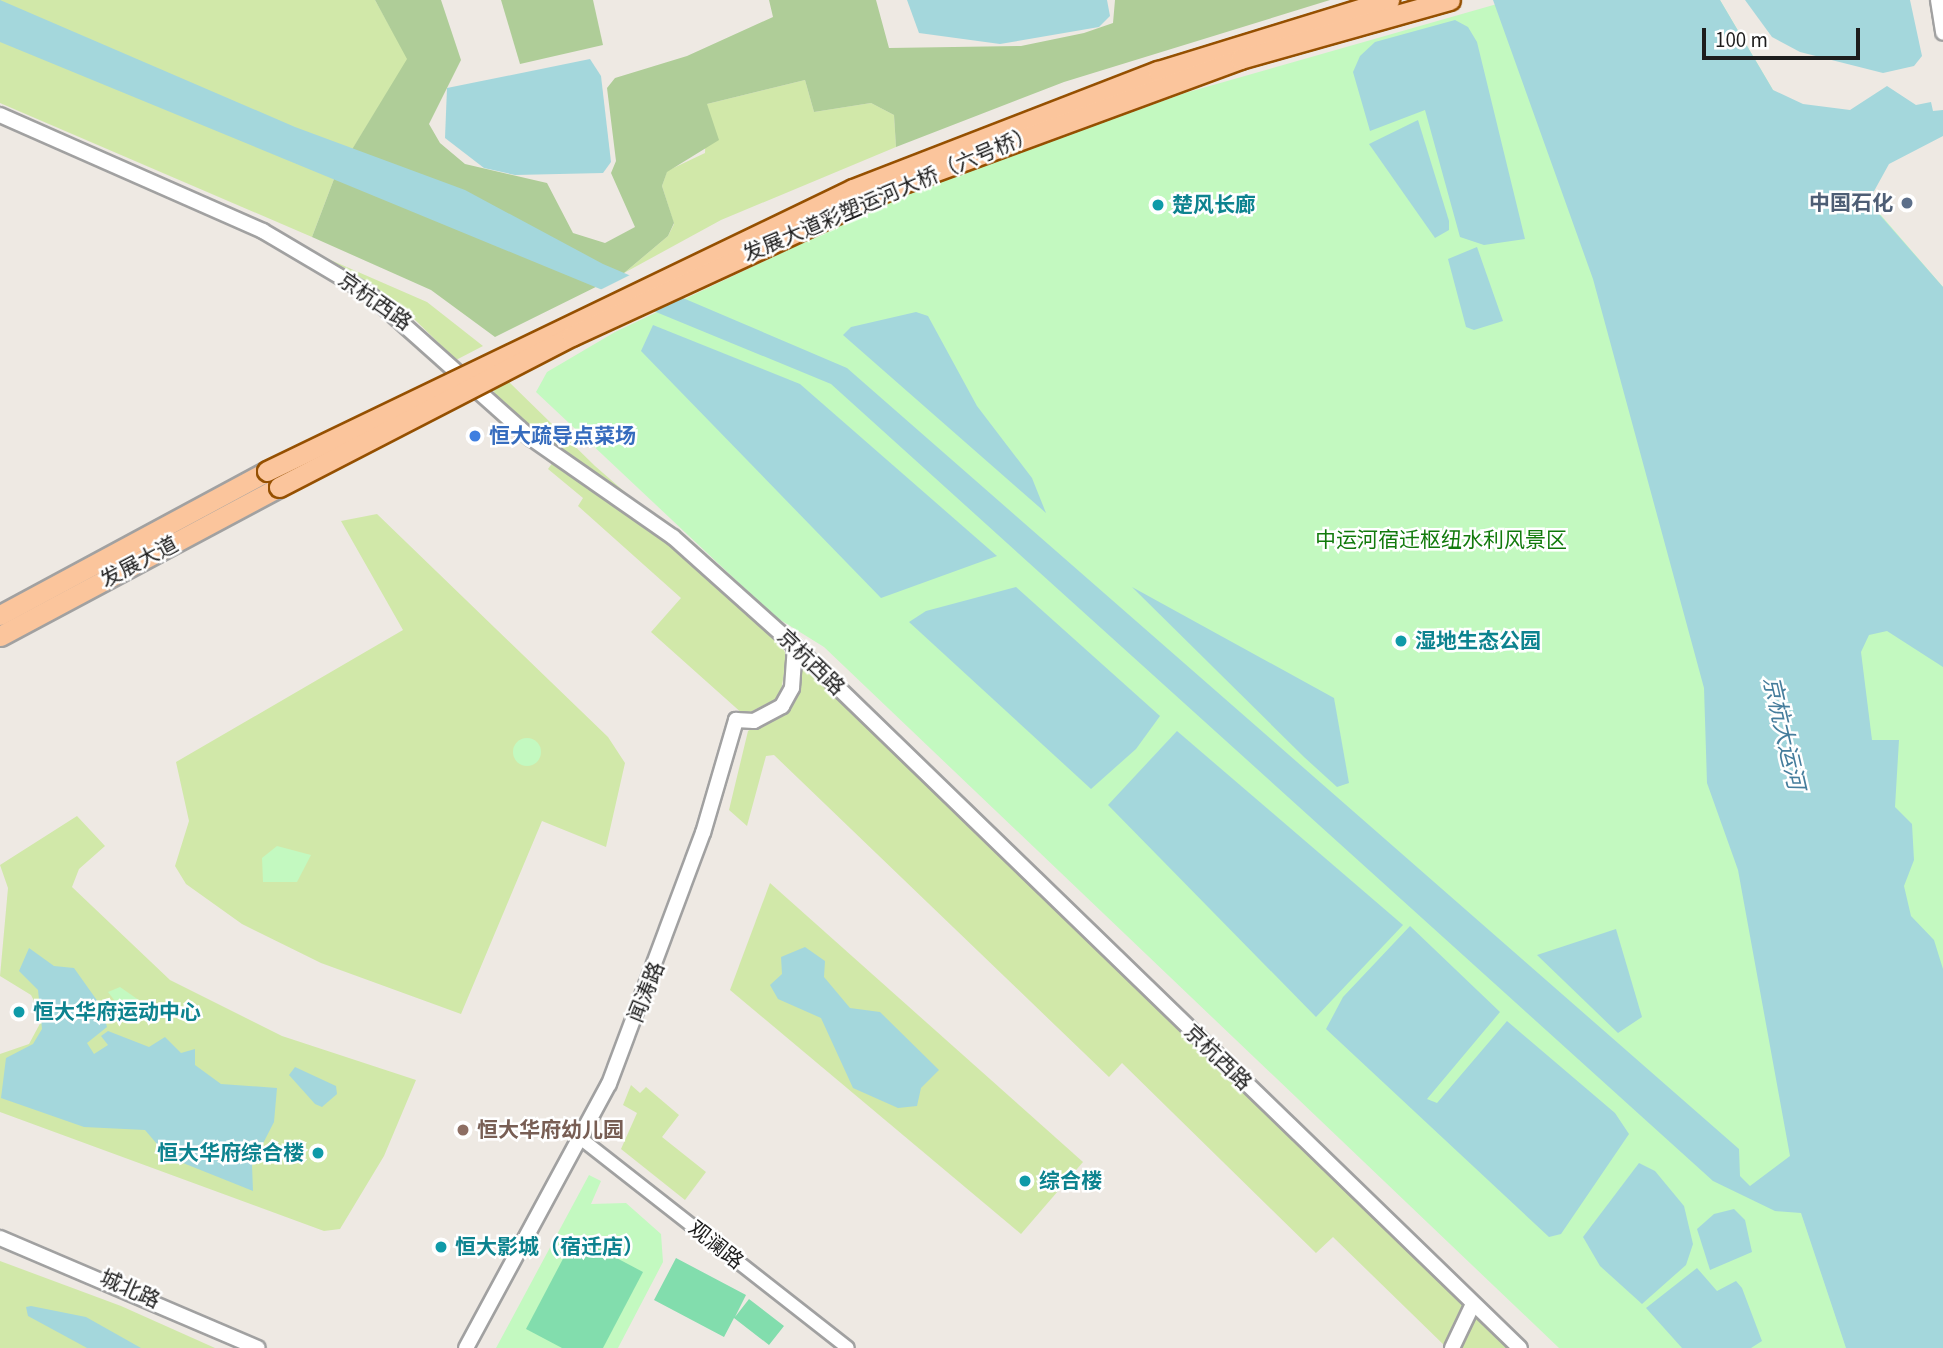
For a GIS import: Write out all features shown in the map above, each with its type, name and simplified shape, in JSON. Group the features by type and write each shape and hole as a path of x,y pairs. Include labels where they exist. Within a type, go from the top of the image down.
{"main road":[{"name":"发展大道彩塑运河大桥（六号桥）","path":"267,471 853,189 1158,71 1389,0"},
{"name":"发展大道彩塑运河大桥（六号桥）","path":"279,487 572,336 870,197 1228,64 1450,0"},
{"name":"发展大道","path":"0,615 267,471"},
{"name":"发展大道","path":"0,636 279,487"}],"street":[{"path":"1938,0 1943,33"},
{"name":"京杭西路","path":"0,115 263,231 368,293 531,438 673,537 795,646 1520,1348"},
{"name":"闻涛路","path":"466,1348 584,1141 662,951 736,720 754,721 782,706 792,688 795,646"},
{"name":"观澜路","path":"584,1141 848,1348"},
{"name":"城北路","path":"0,1238 258,1348"},
{"path":"1452,1348 1473,1304"}],"green space":[{"path":"0,0 375,0 408,59 334,179 312,237 0,103"},
{"path":"375,0 441,0 461,60 429,124 440,143 465,164 547,183 573,233 605,243 635,227 611,173 616,161 607,88 615,78 687,56 773,17 769,0 876,0 889,48 1021,46 1084,33 1113,23 1115,0 1330,0 1064,82 896,147 894,115 871,103 814,112 805,80 707,104 719,140 667,172 662,186 674,223 668,236 624,273 495,337 431,290 312,237 334,179 407,59"},
{"path":"501,0 593,0 603,45 520,64"},
{"name":"中运河宿迁枢纽水利风景区","path":"1511,0 1720,0 1773,90 1943,287 1943,1348 1559,1348 824,647 774,616 536,392 547,372 615,332 914,190 1185,93"},
{"path":"805,80 814,112 871,103 894,115 896,147 721,220 624,273 668,236 674,224 662,186 667,171 705,153 707,104"},
{"path":"303,248 427,302 483,346 456,360 409,314"},
{"path":"509,382 595,466 658,521 559,454 495,398 494,390"},
{"path":"553,462 696,565 782,647 787,656 780,697 744,715 651,632 681,598 578,506 583,498 548,469"},
{"path":"377,514 608,737 625,763 606,847 542,821 461,1014 321,963 242,924 186,884 175,866 189,821 176,762 403,630 341,521"},
{"path":"803,665 1511,1348 1447,1348 1333,1237 1316,1253 1122,1063 1109,1077 774,755 766,756 747,826 729,810 748,731 793,702"},
{"path":"527,738 537,742 541,752 537,762 527,766 517,762 513,752 517,742"},
{"path":"77,816 105,846 79,869 72,887 170,980 282,1036 416,1080 384,1156 340,1229 324,1231 0,1112 0,1054 29,1044 43,1018 31,995 0,976 8,888 0,865"},
{"path":"277,846 311,855 297,882 263,882 262,858"},
{"path":"770,883 1083,1162 1021,1234 730,990"},
{"path":"120,987 143,1003 138,1016 128,1018 108,992"},
{"path":"631,1085 640,1093 646,1087 679,1115 662,1137 706,1172 685,1200 621,1149 637,1113 623,1105"},
{"path":"589,1175 601,1181 591,1204 626,1203 661,1234 663,1262 618,1348 496,1348"},
{"path":"575,1236 643,1272 603,1348 562,1348 526,1329"},
{"path":"676,1258 746,1295 735,1317 749,1299 784,1326 769,1345 734,1318 724,1337 654,1300"},
{"path":"0,1261 121,1306 215,1348 0,1348"}],"water":[{"name":"京杭大运河","path":"0,0 295,127 465,190 603,264 847,368 1739,1149 1740,1176 1750,1186 1790,1156 1738,870 1707,783 1704,688 1593,279 1493,0 1720,0 1773,90 1803,104 1850,110 1887,86 1916,105 1931,102 1933,111 1943,110 1943,136 1889,164 1873,193 1879,214 1943,287 1943,667 1887,631 1869,635 1861,652 1872,740 1899,740 1895,807 1912,824 1914,860 1904,886 1911,916 1934,940 1943,969 1943,1348 1846,1348 1801,1213 1775,1211 1713,1181 831,384 0,42"},
{"path":"907,0 1107,0 1110,16 1099,27 1000,44 919,33"},
{"path":"1745,0 1910,0 1922,56 1914,66 1883,73 1800,52 1772,37"},
{"path":"1455,20 1468,27 1477,42 1525,239 1484,245 1460,237 1425,110 1370,131 1353,72 1360,56 1375,42"},
{"path":"590,59 601,76 611,162 603,173 515,175 484,168 445,138 447,88"},
{"path":"1418,120 1449,221 1449,230 1435,238 1369,144"},
{"path":"1477,247 1503,321 1474,330 1466,327 1448,259"},
{"path":"916,312 928,316 977,406 1032,478 1046,513 843,335 851,327"},
{"path":"653,325 800,384 997,556 881,598 641,351"},
{"path":"1016,587 1160,716 1136,749 1091,789 909,622 926,611"},
{"path":"1132,587 1334,698 1349,783 1337,787"},
{"path":"1177,731 1403,925 1316,1017 1108,805"},
{"path":"1410,926 1500,1012 1427,1099 1437,1103 1507,1021 1615,1113 1629,1134 1561,1234 1549,1237 1326,1029 1343,997"},
{"path":"1616,929 1642,1017 1618,1033 1537,955"},
{"path":"805,947 825,961 824,977 850,1008 880,1012 939,1070 921,1088 917,1106 898,1108 853,1088 821,1018 778,999 770,985 782,974 781,957"},
{"path":"29,948 54,966 74,968 101,1006 107,1027 87,1043 94,1054 108,1045 101,1036 108,1031 149,1047 165,1037 181,1053 195,1049 195,1065 221,1084 277,1088 274,1122 252,1165 253,1191 168,1157 145,1130 84,1127 1,1098 6,1058 33,1044 42,1029 38,990 19,971"},
{"path":"295,1067 336,1086 337,1094 322,1107 315,1104 289,1075"},
{"path":"1639,1163 1655,1171 1684,1206 1693,1244 1686,1265 1642,1304 1600,1266 1583,1237"},
{"path":"1734,1209 1745,1220 1752,1252 1710,1270 1697,1229 1714,1214"},
{"path":"1697,1268 1717,1291 1736,1281 1742,1288 1762,1341 1751,1348 1682,1348 1646,1308"},
{"path":"26,1307 86,1317 141,1348 87,1348 28,1316"}],"pier":[{"path":"634,273 685,295 649,312 598,291"}],"place":[{"name":"中国石化","path":"1907,203"},
{"name":"楚风长廊","path":"1158,205"},
{"name":"恒大疏导点菜场","path":"475,436"},
{"name":"湿地生态公园","path":"1401,641"},
{"name":"恒大华府运动中心","path":"19,1012"},
{"name":"恒大华府幼儿园","path":"463,1130"},
{"name":"恒大华府综合楼","path":"318,1153"},
{"name":"综合楼","path":"1025,1181"},
{"name":"恒大影城（宿迁店）","path":"441,1247"}]}
